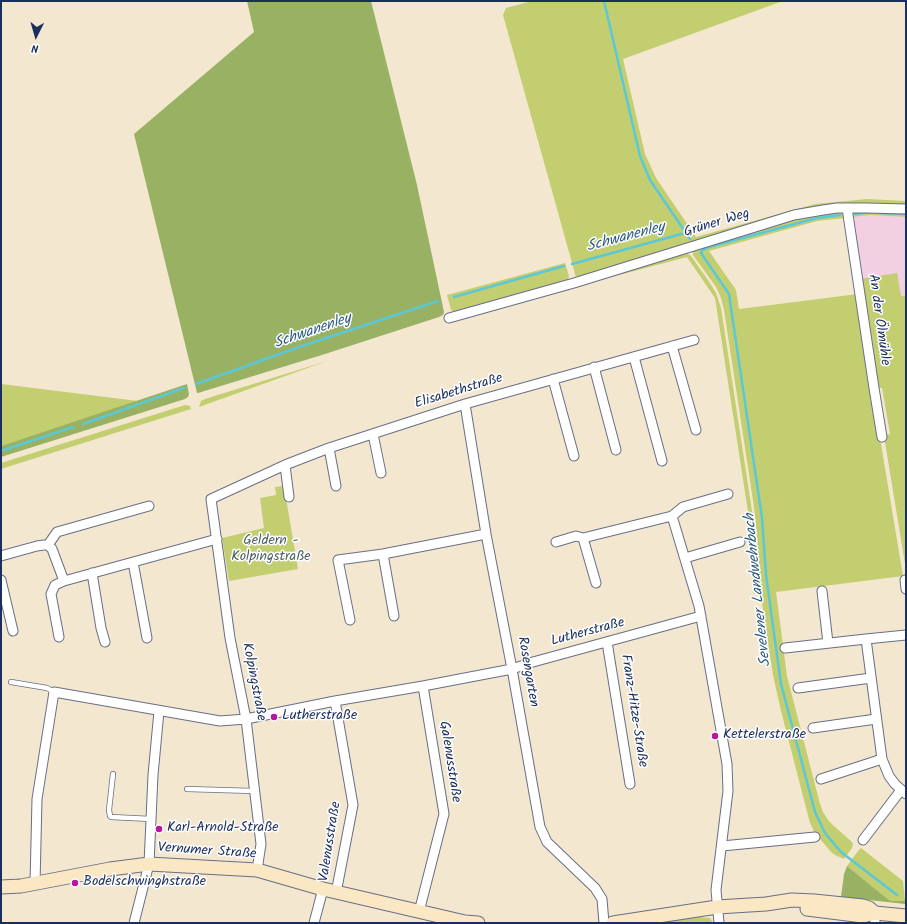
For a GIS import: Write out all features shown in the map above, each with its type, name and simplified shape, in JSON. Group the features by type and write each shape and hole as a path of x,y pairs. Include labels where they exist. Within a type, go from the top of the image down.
{"street":[{"name":"An der Ölmühle","path":"847,208 882,437"},
{"name":"Grüner Weg","path":"449,318 574,283 794,216 830,209 906,209"},
{"name":"Elisabethstraße","path":"211,499 285,465 329,448 465,404 694,340"},
{"path":"672,346 696,430"},
{"path":"634,357 662,461"},
{"path":"594,368 616,450"},
{"path":"553,379 574,456"},
{"name":"Rosengarten","path":"465,404 486,534 540,827 547,842 595,888 602,899 604,923"},
{"path":"373,434 381,473"},
{"path":"329,448 336,486"},
{"path":"285,465 289,497"},
{"path":"556,542 576,536 583,538 672,516 683,507 728,494"},
{"name":"Kolpingstraße","path":"211,499 230,638 246,719 261,844 257,870"},
{"path":"48,546 57,532 149,506"},
{"path":"672,516 699,606 727,764 728,791 716,890 720,923"},
{"path":"350,620 338,560 383,554 486,534"},
{"path":"583,538 596,583"},
{"path":"59,637 51,594 55,585 92,573 217,539"},
{"path":"685,558 740,542"},
{"path":"1,556 37,546 48,546 52,549 64,581"},
{"path":"383,554 394,616"},
{"path":"133,562 147,638"},
{"path":"92,573 100,628 105,642"},
{"path":"1,580 14,631"},
{"path":"822,591 828,643"},
{"name":"Lutherstraße","path":"54,692 220,721 246,719 335,701 512,669 701,616"},
{"path":"785,648 866,638 906,635"},
{"path":"863,840 903,792 894,784 882,759 866,638"},
{"name":"Franz-Hitze-Straße","path":"607,642 630,784"},
{"path":"798,688 871,678"},
{"name":"Galenusstraße","path":"419,912 444,814 423,686"},
{"path":"35,884 37,799 54,692"},
{"name":"Valenusstraße","path":"335,701 354,805 336,892"},
{"path":"134,923 149,864 153,775 159,711"},
{"path":"813,728 876,719"},
{"path":"821,779 882,759"},
{"path":"722,846 815,837"},
{"name":"Vernumer Straße","path":"1,887 35,884 110,869 149,864 257,870 323,889 464,922 478,923"},
{"path":"314,923 323,889"},
{"path":"613,923 717,907 766,904 784,901 814,901 863,906 869,908 875,918 890,919 906,916"}],"lane":[{"name":"Lutherstraße","path":"11,682 47,688 54,692"},
{"path":"113,774 109,810 110,816 151,819"},
{"path":"187,789 254,791"}],"shaded area":[{"path":"870,215 906,217 906,296 902,296 861,279 852,217"}],"green space":[{"path":"247,1 371,1 417,185 444,312 443,315 439,317 197,393 134,134 254,32"},
{"path":"532,1 783,1 623,59 645,154 656,178 696,237 815,204 867,199 906,201 906,206 849,204 579,278 577,277 575,275 503,15 506,8"},
{"path":"842,212 846,218 817,221 709,251 736,290 739,309 858,294 862,320 859,321 903,576 776,592 787,676 820,804 828,820 853,843 852,848 844,859 832,853 814,831 810,823 781,711 773,675 761,596 754,507 724,310 716,287 693,255 692,250 780,222 820,213"},
{"path":"855,212 906,212 906,217 870,215 852,217"},
{"path":"686,252 691,256 710,283 716,293 721,308 752,511 758,594 754,594 749,518 715,298 687,257 585,284"},
{"path":"565,263 569,276 568,280 455,312 451,310 447,295"},
{"path":"897,273 901,296 906,296 906,570 884,436 890,434 882,388 878,388 861,279"},
{"path":"327,361 199,407 201,401 205,399"},
{"path":"1,384 138,401 1,446"},
{"path":"187,384 189,394 185,399 1,457 1,446"},
{"path":"185,405 190,406 191,409 1,469 1,463"},
{"name":"Geldern - Kolpingstraße","path":"284,486 298,569 229,581 222,538 264,528 260,498 276,495 275,487"},
{"path":"861,848 903,881 905,901 889,900 847,866"},
{"path":"847,866 889,900 905,901 905,904 841,897 844,874"},
{"path":"698,917 710,918 713,923 654,923"}],"waterway":[{"name":"Sevelener Landwehrbach","path":"604,1 640,156 650,180 690,239"},
{"path":"855,214 870,212"},
{"path":"881,213 906,214"},
{"name":"Sevelener Landwehrbach","path":"840,215 817,218 709,247 702,250 701,253 729,294 762,518 766,575 781,684 815,812 825,833 841,852 897,895"},
{"name":"Schwanenley","path":"572,264 685,233"},
{"name":"Schwanenley","path":"454,297 564,266"},
{"name":"Schwanenley","path":"196,384 299,347 438,301"},
{"name":"Schwanenley","path":"83,424 184,388"},
{"name":"Schwanenley","path":"1,451 73,427"}],"place":[{"name":"Lutherstraße","path":"274,717"},
{"name":"Kettelerstraße","path":"715,736"},
{"name":"Karl-Arnold-Straße","path":"159,829"},
{"name":"Bodelschwinghstraße","path":"75,883"}]}
